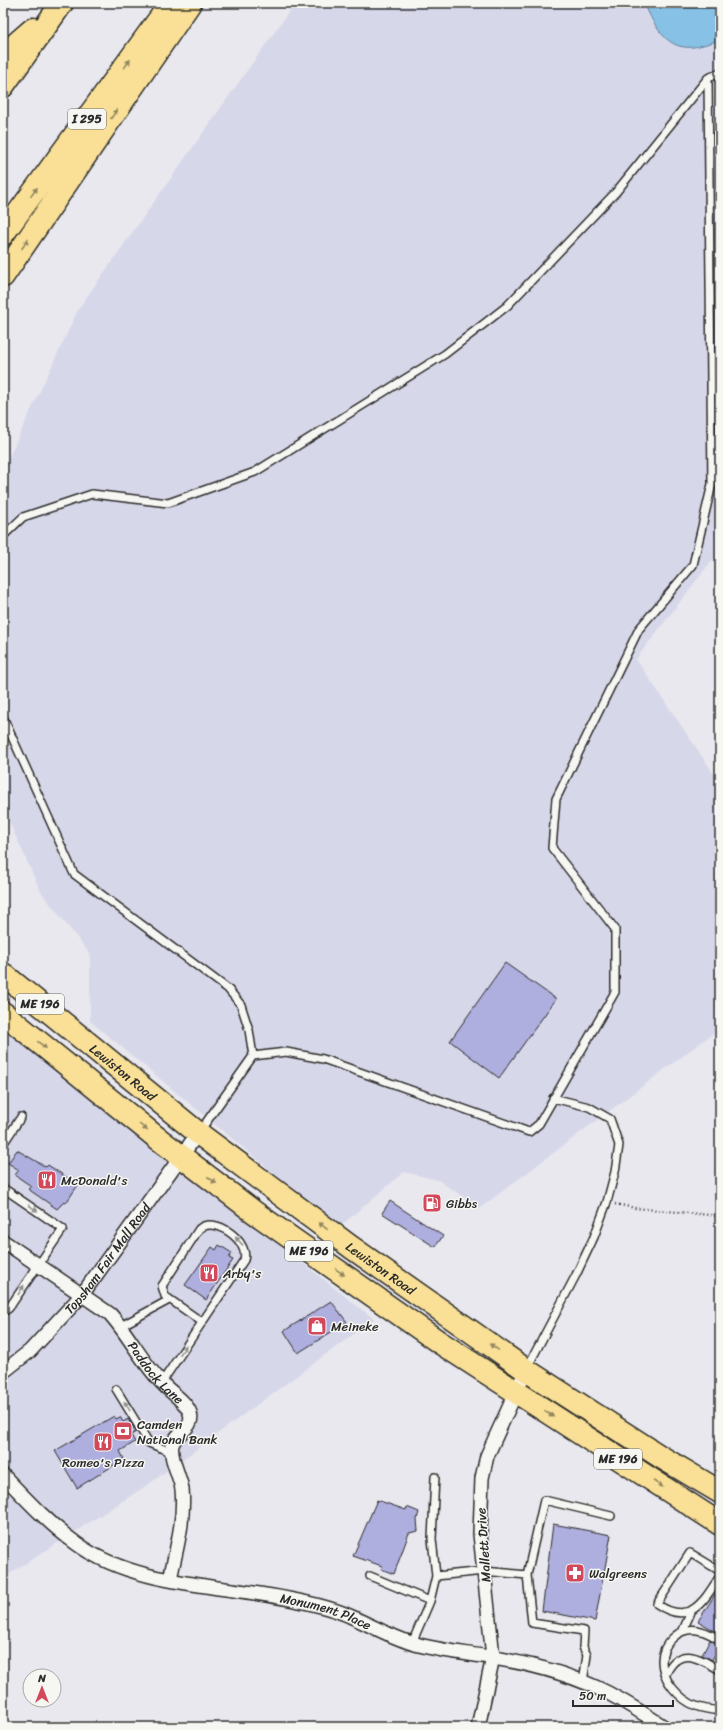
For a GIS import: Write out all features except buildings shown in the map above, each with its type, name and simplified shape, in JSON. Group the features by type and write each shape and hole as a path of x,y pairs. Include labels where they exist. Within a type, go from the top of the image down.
{"highway":[{"name":"I 295","path":"3,234 171,3"},
{"path":"3,276 190,3"},
{"path":"3,55 60,6"},
{"path":"3,86 60,6"},
{"name":"Lewiston Road","path":"3,974 198,1133 351,1247 526,1370 661,1457 720,1492"},
{"name":"Lewiston Road","path":"3,1013 181,1156 254,1212 439,1342 720,1524"}],"street":[{"name":"Topsham Fair Mall Road","path":"3,1372 30,1351 81,1296 198,1133"},
{"name":"Paddock Lane","path":"3,1241 81,1296 110,1314 121,1326 162,1382 182,1402 190,1413 190,1420 188,1427 175,1438 171,1452"},
{"name":"Mallett Drive","path":"478,1727 493,1658 480,1534 482,1478 487,1456 526,1370"},
{"path":"170,1579 179,1536 182,1506 179,1473 171,1452"},
{"name":"Monument Place","path":"3,1475 38,1511 78,1545 109,1562 140,1574 290,1599 322,1606 351,1616 375,1629 433,1649 493,1658 542,1668 583,1682 608,1693 664,1727"}],"lane":[{"path":"3,536 23,517 92,494 168,503 255,472 445,354 507,306 616,192 708,78 720,73"},
{"path":"253,1056 286,1052 323,1059 529,1132 539,1124 615,992 615,929 552,848 556,799 639,628 693,565 712,484 708,78"},
{"path":"3,717 74,874 228,989 241,1005 249,1030 253,1056 198,1133"},
{"path":"526,1370 576,1275 594,1237 607,1202 615,1172 619,1145 610,1119 589,1107 553,1098"},
{"path":"3,1144 21,1117"},
{"path":"3,1188 63,1229 9,1308 3,1312"},
{"path":"162,1382 244,1260 246,1255 242,1243 212,1224 202,1225 199,1228 162,1286 162,1292 169,1300 202,1322"},
{"path":"121,1326 169,1300"},
{"path":"116,1389 149,1443 171,1452"},
{"path":"412,1643 430,1601 436,1576 432,1539 435,1477"},
{"path":"583,1682 587,1655 583,1647 584,1631 532,1623 527,1575 544,1500 611,1516"},
{"path":"691,1612 679,1613 665,1610 657,1604 690,1553 720,1572"},
{"path":"436,1576 484,1571 527,1575"},
{"path":"370,1576 430,1601"},
{"path":"720,1576 704,1602 691,1612 684,1630 673,1638 665,1649 662,1661 666,1674 673,1688 681,1698 696,1706 720,1711"},
{"path":"684,1630 706,1632 720,1640"},
{"path":"666,1674 670,1664 679,1658 689,1657 698,1657 720,1670"}],"path":[{"path":"607,1202 635,1208 720,1216"}],"shaded area":[{"path":"295,3 720,3 720,550 636,659 720,783 720,1028 480,1208 438,1180 404,1172 339,1227 90,1021 90,954 41,892 3,808 3,470 79,308"},
{"path":"3,1029 374,1319 149,1484 3,1578"}],"water":[{"path":"644,3 720,3 720,40 693,47 676,45 664,36 654,24"}],"place":[{"name":"McDonald's","path":"47,1180"},
{"name":"Gibbs","path":"432,1203"},
{"name":"Arby's","path":"209,1273"},
{"name":"Meineke","path":"317,1326"},
{"name":"Camden National Bank","path":"123,1431"},
{"name":"Romeo's Pizza","path":"103,1442"},
{"name":"Walgreens","path":"575,1573"}]}
